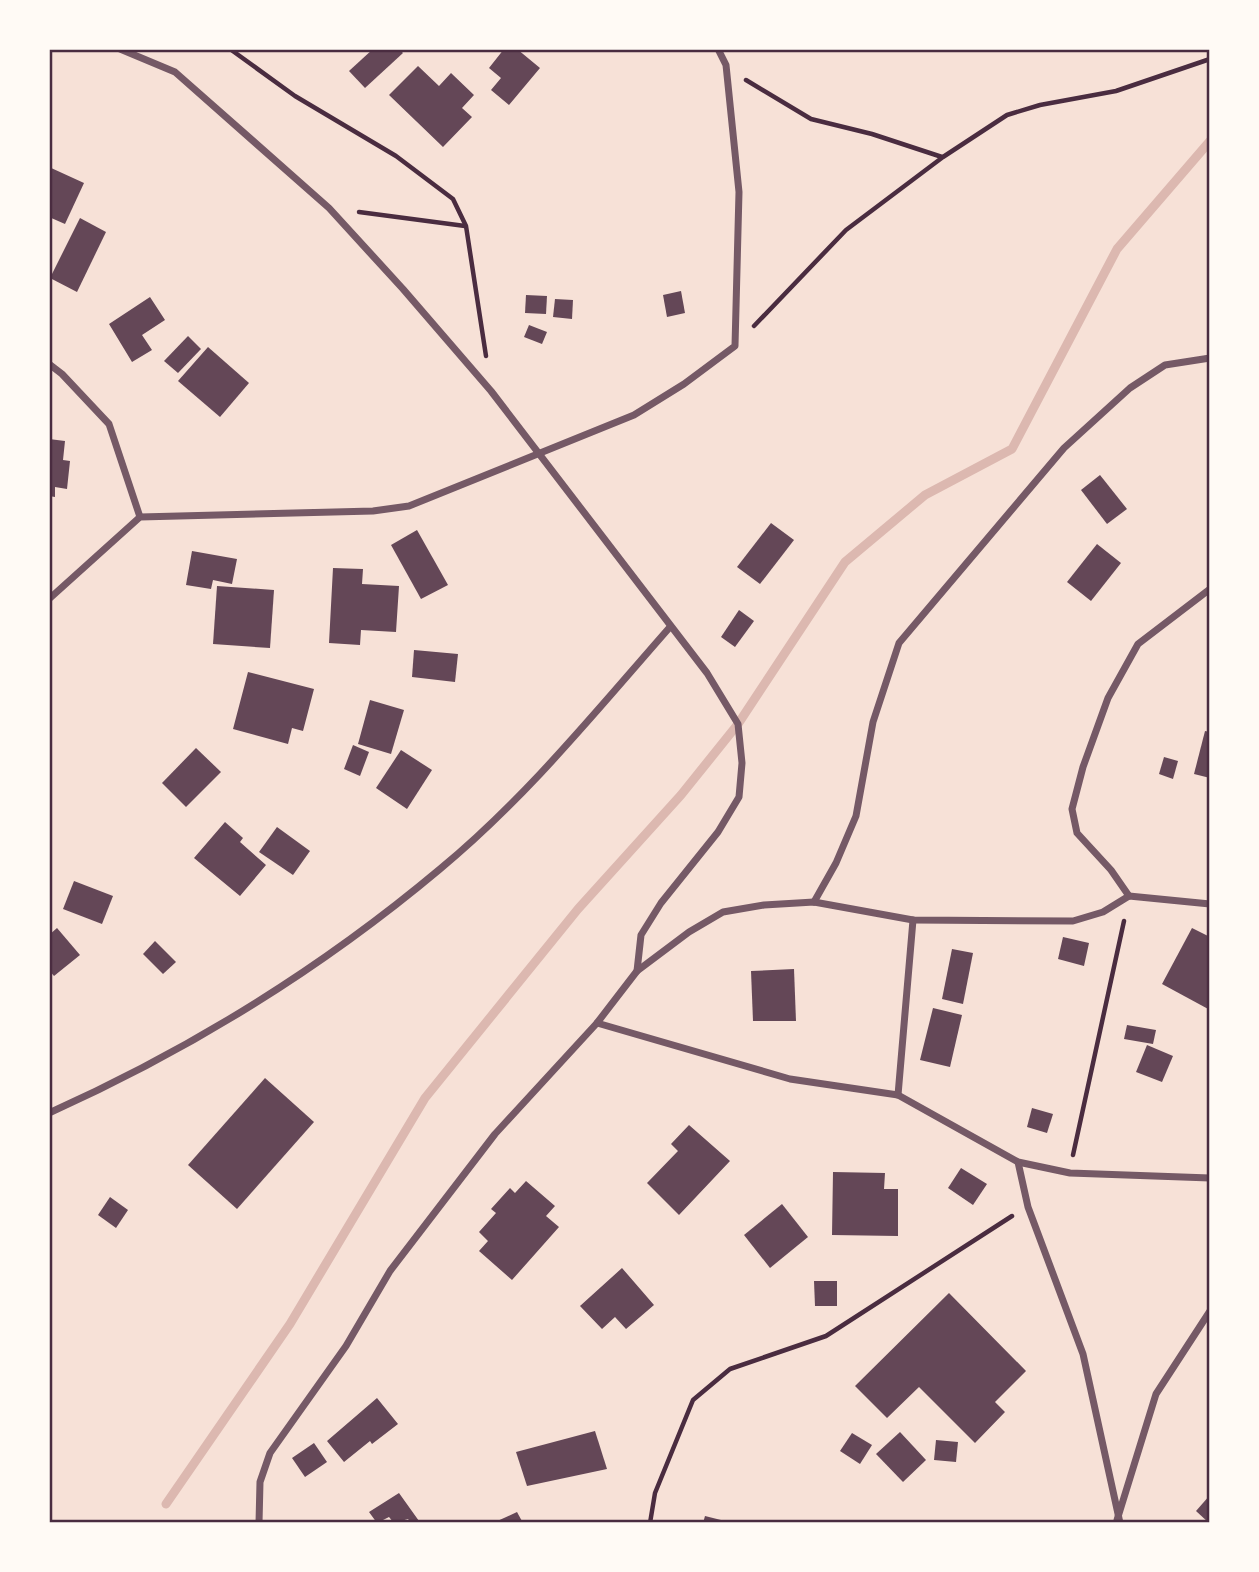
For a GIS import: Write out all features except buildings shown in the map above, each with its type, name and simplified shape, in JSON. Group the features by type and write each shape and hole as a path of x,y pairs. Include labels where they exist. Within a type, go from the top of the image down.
{"street":[{"path":"120,49 176,72 330,208 491,391 707,673 738,724 742,763 739,797 718,832 661,904 641,936 637,971"},
{"path":"49,599 140,517 373,511 409,506 634,415 684,384 735,346 739,191 726,65 718,49"},
{"path":"814,902 836,863 856,816 873,722 899,643 1064,448 1130,388 1165,365 1210,358"},
{"path":"49,364 62,374 109,424 140,517"},
{"path":"1129,896 1111,870 1077,833 1072,809 1083,767 1108,698 1138,643 1210,589"},
{"path":"49,1113 104,1088 288,985 440,869 535,780 670,627"},
{"path":"259,1523 260,1482 270,1453 346,1346 390,1270 495,1134 597,1023 637,971 689,932 723,912 814,902 913,920 1073,921 1103,912 1129,896 1210,904"},
{"path":"898,1095 913,920"},
{"path":"597,1023 790,1079 898,1095 1018,1162 1069,1173 1210,1178"},
{"path":"1018,1162 1028,1206 1083,1354 1117,1522"},
{"path":"1117,1522 1156,1394 1210,1311"}],"path":[{"path":"230,49 295,96 396,156 453,199 466,226 491,391"},
{"path":"735,346 846,230 943,157 1007,115 1040,105 1116,91 1210,59"},
{"path":"726,65 765,93 811,119 872,134 943,157"},
{"path":"330,208 466,226"},
{"path":"1069,1173 1129,896"},
{"path":"650,1523 655,1493 692,1399 730,1369 826,1336 1028,1206"}],"waterway":[{"path":"166,1504 290,1324 425,1098 578,909 681,795 738,724 845,562 925,495 1012,449 1117,249 1210,141"}]}
